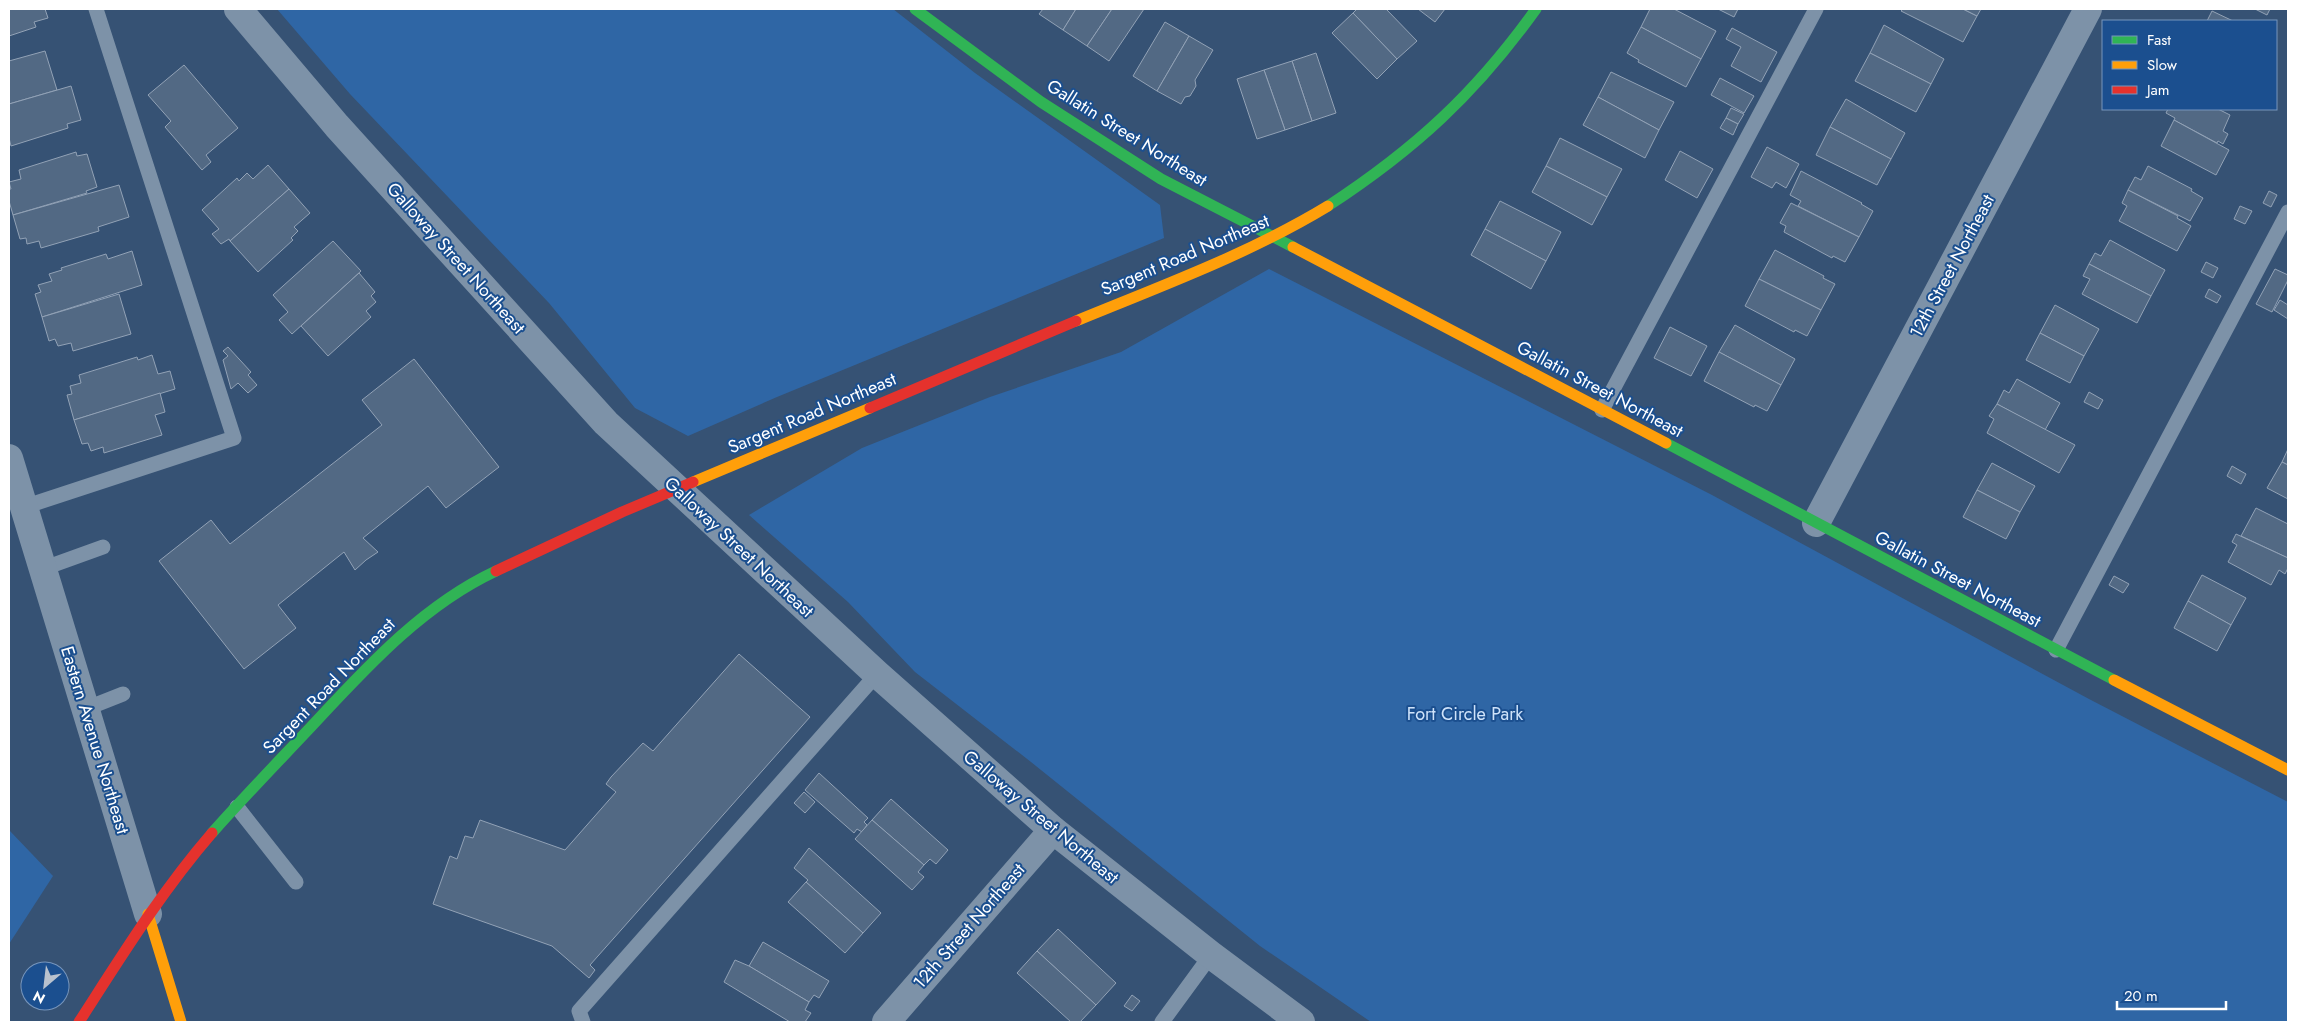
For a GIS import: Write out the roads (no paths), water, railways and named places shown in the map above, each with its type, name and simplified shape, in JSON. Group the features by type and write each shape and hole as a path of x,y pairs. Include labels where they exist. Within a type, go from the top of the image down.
{"main road":[{"name":"Gallatin Street Northeast","path":"915,9 984,61 1101,142 1161,179 1273,236 2056,650 2288,770"},
{"name":"Sargent Road Northeast","path":"79,1022 148,914 188,862 236,807 386,648 440,605 483,577 606,519 1241,252 1298,223 1352,190 1418,139 1478,82 1505,53 1536,9"},
{"name":"Eastern Avenue Northeast","path":"148,914 181,1022"}],"street":[{"name":"Galloway Street Northeast","path":"238,9 337,126 606,423 877,674 1053,830 1211,955 1301,1022"},
{"name":"12th Street Northeast","path":"1816,523 2088,9"},
{"name":"Eastern Avenue Northeast","path":"9,458 148,914"},
{"name":"12th Street Northeast","path":"886,1022 1053,830"}],"lane":[{"path":"24,507 234,438 96,9"},
{"path":"1602,410 1816,9"},
{"path":"2056,650 2288,212"},
{"path":"42,569 103,547"},
{"path":"583,1022 579,1011 877,674"},
{"path":"85,708 123,694"},
{"path":"236,807 296,882"},
{"path":"1162,1022 1211,955"}],"park label":[{"name":"Fort Circle Park","path":"1465,714"}]}
